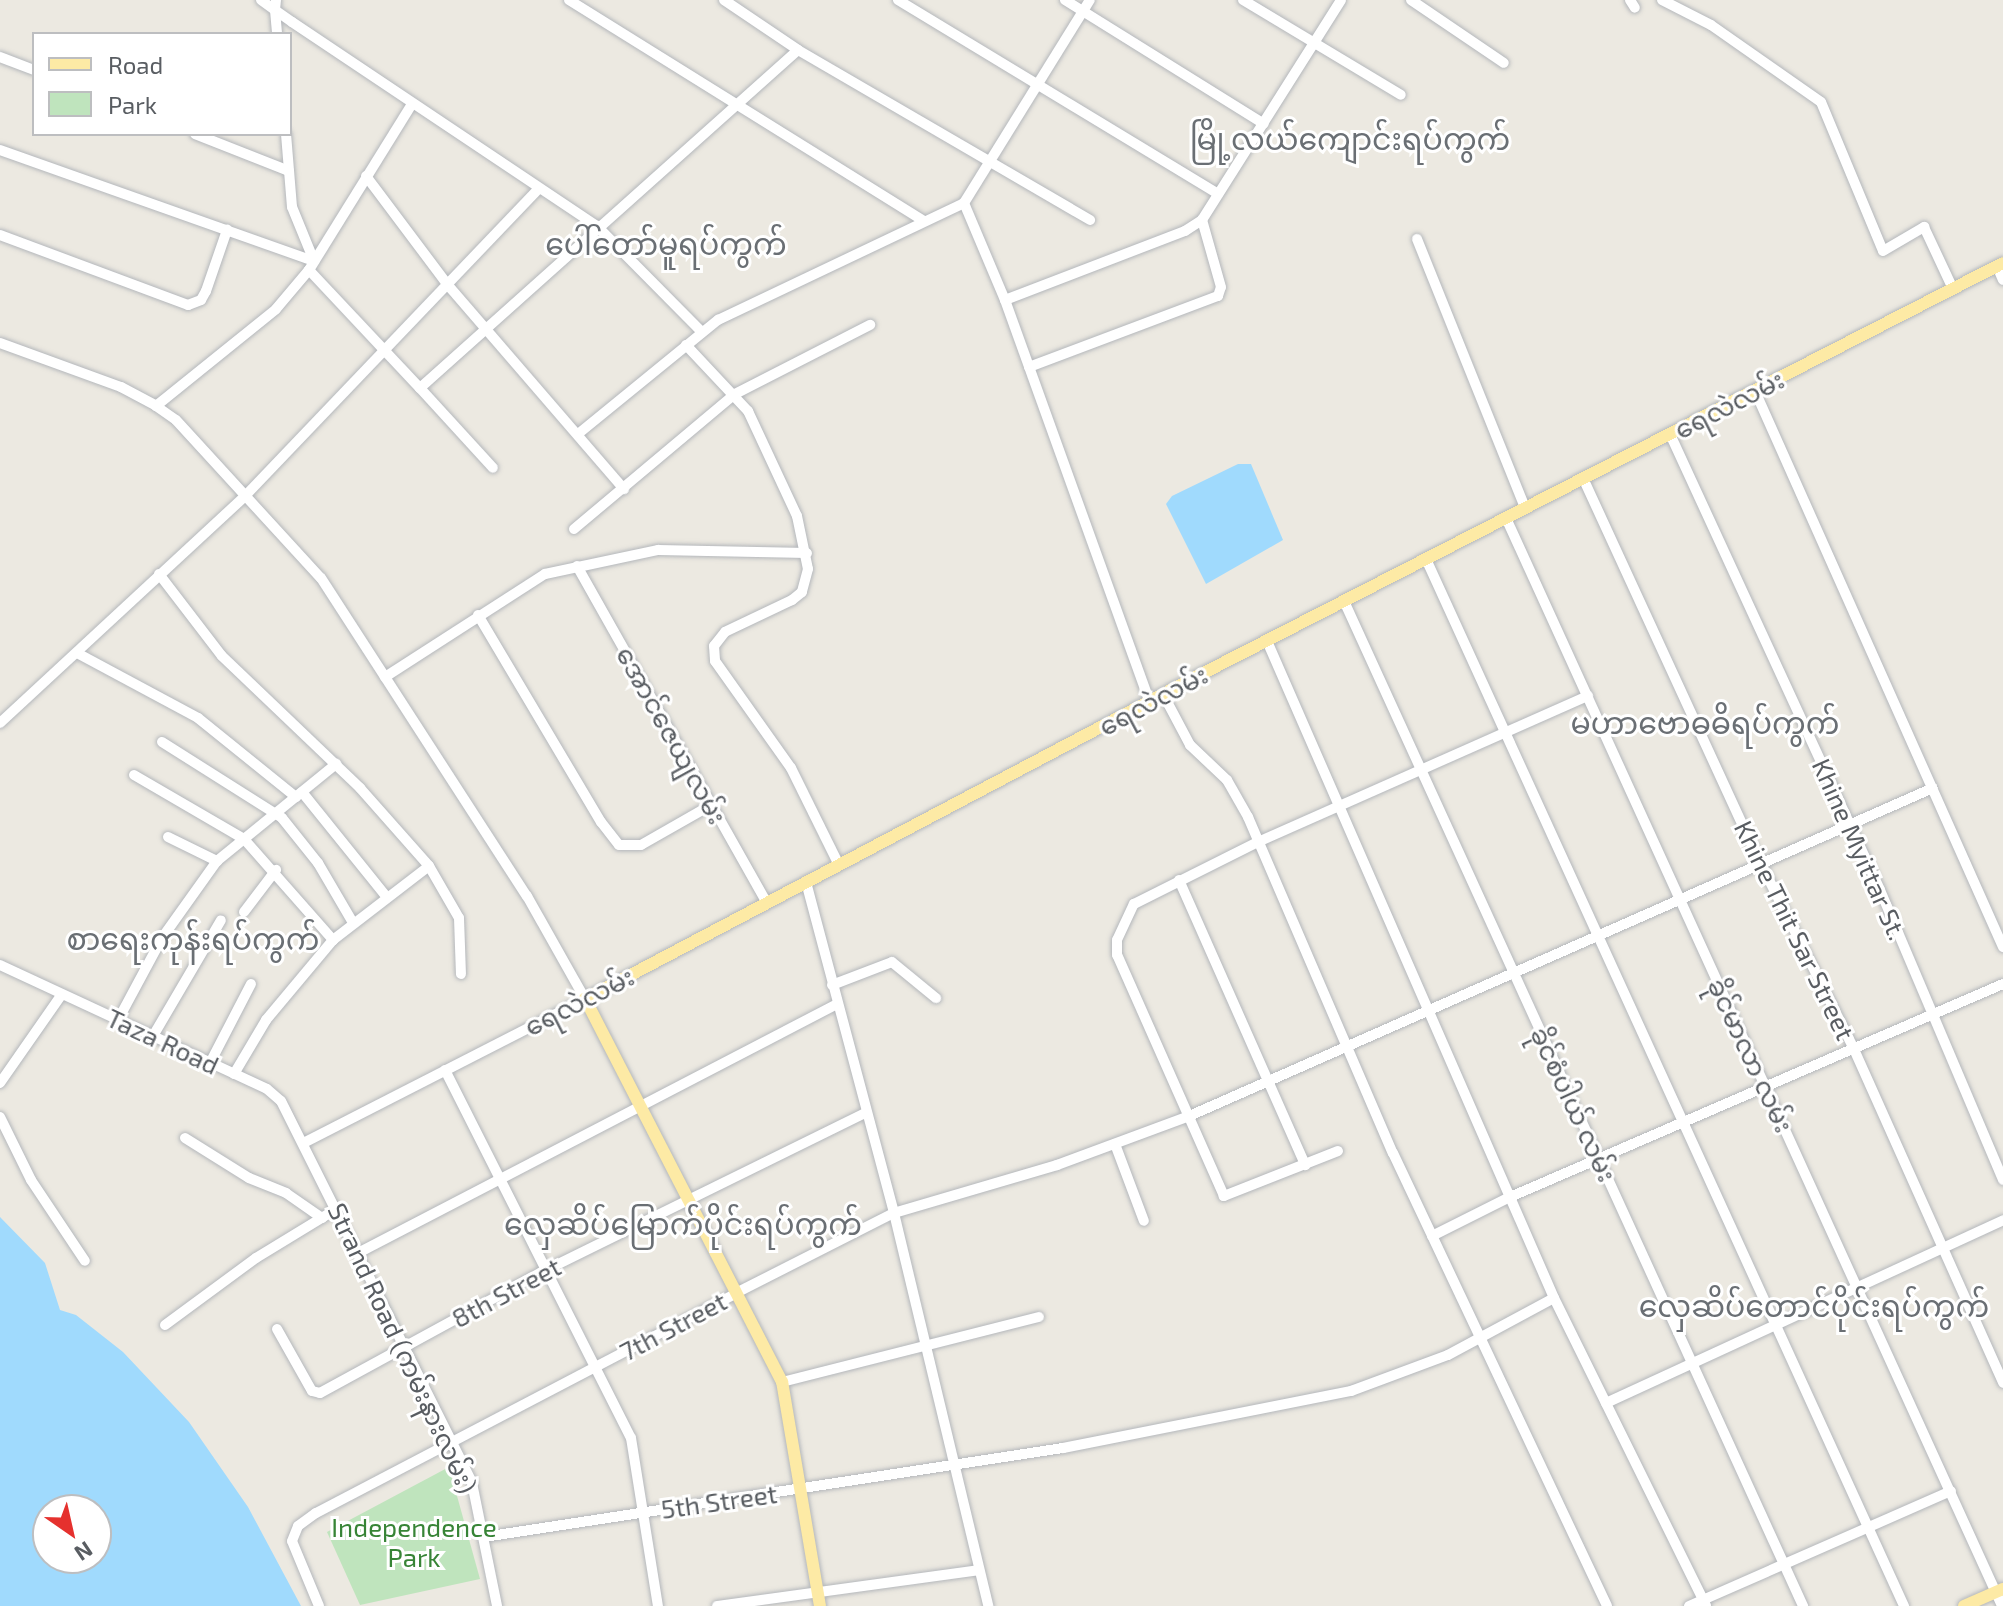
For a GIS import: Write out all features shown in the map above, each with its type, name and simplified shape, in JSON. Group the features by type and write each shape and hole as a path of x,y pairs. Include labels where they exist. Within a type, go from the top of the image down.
{"main road":[{"name":"ရေလဲလမ်း","path":"585,999 1163,694 2000,265"},
{"path":"585,999 782,1382 820,1606"},
{"path":"1964,1606 2000,1590"}],"street":[{"path":"261,0 276,5 412,104 597,226 702,332"},
{"path":"569,0 737,109 924,221"},
{"path":"724,0 798,50 1090,220"},
{"path":"898,0 1218,194"},
{"path":"1065,0 1264,124"},
{"path":"578,434 702,332 964,203 1090,0"},
{"path":"1243,0 1401,95"},
{"path":"1005,300 1185,231 1202,220 1341,0"},
{"path":"1411,0 1504,63"},
{"path":"1662,0 1711,25 1821,102 1883,251 1924,227 1953,289"},
{"path":"276,5 277,32"},
{"path":"420,388 597,226 737,109 798,50"},
{"path":"0,57 32,69"},
{"path":"156,406 276,309 311,266 412,104"},
{"path":"200,136 289,171"},
{"path":"286,136 292,207 311,266 384,351 493,468"},
{"path":"0,150 227,230 311,266"},
{"path":"366,176 447,284 624,489"},
{"path":"0,723 246,495 538,189"},
{"path":"964,203 1005,300 1150,702"},
{"path":"1029,367 1218,296 1221,287 1202,220"},
{"path":"0,235 188,305 201,300 206,291 227,230"},
{"path":"1417,239 1525,508"},
{"path":"2000,265 2003,280"},
{"path":"574,529 735,394 870,325"},
{"path":"0,343 121,387 156,406 246,495 321,578 527,896 585,999"},
{"path":"686,345 735,394 797,516 807,553 808,580 802,592 725,632 714,646 715,661 791,768 839,865"},
{"path":"1755,391 2003,947"},
{"name":"Khine Myittar St.","path":"1670,434 1849,823 2003,1180"},
{"name":"Khine Thit Sar Street","path":"1583,478 1760,862 1853,1047 2003,1383"},
{"name":"ခိုင်မာလာ လမ်း","path":"1506,518 1951,1491 2000,1590 2002,1606"},
{"path":"385,677 545,574 658,550 807,553"},
{"path":"1426,559 1904,1606"},
{"name":"အောင်ဇေယျလမ်း","path":"577,566 767,903"},
{"path":"159,574 222,656 336,764 429,866 459,918 461,974"},
{"name":"ခိုင်စံပါယ် လမ်း","path":"1344,601 1803,1606"},
{"path":"478,615 601,822 619,845 641,845 711,805"},
{"path":"1267,641 1554,1298 1705,1603"},
{"path":"77,653 198,718 299,794 386,896"},
{"path":"1163,694 1190,745 1227,780 1258,842 1432,1236 1607,1606"},
{"path":"1338,1151 1226,1198 1187,1117 1116,947 1136,900 1258,842 1588,696"},
{"path":"162,742 275,814 318,863 353,923"},
{"path":"118,1020 162,938 217,861 336,764"},
{"path":"134,775 244,839 276,870 333,940"},
{"name":"7th Street","path":"319,1606 296,1559 292,1541 298,1526 736,1293 894,1213 1115,1144 1187,1117 1682,902 1760,862 1933,788"},
{"path":"168,837 217,861"},
{"path":"234,1074 266,1020 333,940 386,896 429,866"},
{"path":"244,912 276,870"},
{"path":"1179,880 1305,1165"},
{"path":"806,882 894,1213 988,1606"},
{"path":"153,1036 221,920"},
{"path":"832,985 892,962 936,998"},
{"name":"Taza Road","path":"0,965 234,1074 281,1101 305,1142"},
{"path":"210,1063 251,984"},
{"path":"1432,1236 1510,1197 2003,984"},
{"path":"0,1083 62,994"},
{"name":"ရေလဲလမ်း","path":"305,1142 585,999"},
{"path":"360,1252 837,1004"},
{"path":"445,1070 631,1438 658,1606"},
{"name":"8th Street","path":"277,1329 316,1394 546,1270 865,1113"},
{"path":"0,1117 31,1180 85,1261"},
{"path":"185,1138 249,1178 286,1193 322,1218"},
{"name":"Strand Road (ကမ်းနားလမ်း)","path":"305,1142 472,1483 497,1606"},
{"path":"1115,1144 1144,1221"},
{"path":"165,1325 228,1276 338,1208"},
{"path":"1606,1403 2003,1220"},
{"name":"5th Street","path":"484,1537 1063,1448 1351,1391 1479,1338 1554,1298"},
{"path":"782,1382 1039,1317"},
{"path":"1689,1606 1705,1603 1784,1564 1869,1530 1951,1491"},
{"path":"717,1606 979,1570"}],"green space":[{"name":"Independence Park","path":"449,1467 480,1579 360,1605 327,1532"}],"water":[{"path":"1238,464 1251,464 1283,540 1206,584 1166,504 1172,496"},
{"path":"0,1217 45,1263 60,1310 76,1315 123,1352 189,1422 248,1507 301,1606 0,1606"}],"district":[{"name":"မြို့လယ်ကျောင်းရပ်ကွက်","path":"1350,138"},
{"name":"ပေါ်တော်မူရပ်ကွက်","path":"666,243"},
{"name":"မဟာဗောဓဓိရပ်ကွက်","path":"1705,722"},
{"name":"စာရေးကုန်းရပ်ကွက်","path":"193,938"},
{"name":"လှေဆိပ်မြောက်ပိုင်းရပ်ကွက်","path":"683,1223"},
{"name":"လှေဆိပ်တောင်ပိုင်းရပ်ကွက်","path":"1814,1305"}]}
